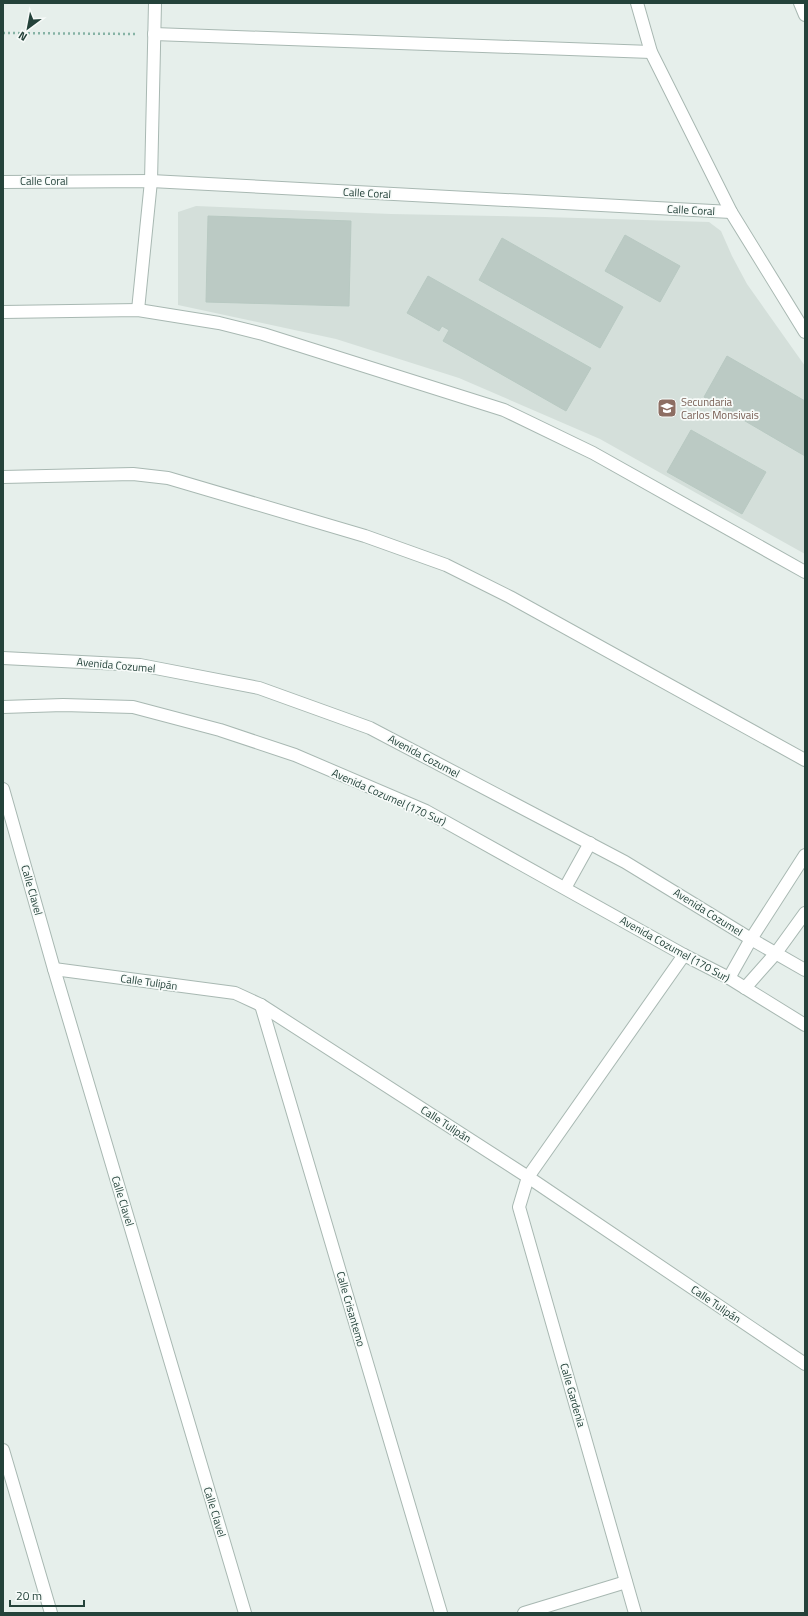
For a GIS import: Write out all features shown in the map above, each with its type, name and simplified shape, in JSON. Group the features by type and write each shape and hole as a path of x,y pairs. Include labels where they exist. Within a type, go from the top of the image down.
{"street":[{"path":"138,310 151,181 155,3"},
{"path":"637,3 651,52 731,212 805,332"},
{"path":"800,3 805,15"},
{"path":"154,34 651,52"},
{"name":"Calle Coral","path":"3,182 151,181 731,212"},
{"path":"3,312 138,310 219,323 263,334 504,410 593,453 805,572"},
{"path":"3,477 133,474 168,478 365,536 446,565 510,597 805,760"},
{"name":"Avenida Cozumel","path":"3,658 140,665 259,688 370,728 625,862 751,939 805,970"},
{"name":"Avenida Cozumel (170 Sur)","path":"3,707 62,705 133,707 220,730 295,755 426,811 684,955 729,978 805,1025"},
{"name":"Calle Clavel","path":"3,789 54,969 245,1613"},
{"path":"565,888 590,844"},
{"path":"729,978 751,939 805,855"},
{"path":"745,988 776,953 805,913"},
{"name":"Calle Gardenia","path":"635,1613 519,1207 528,1177 684,955"},
{"name":"Calle Tulipán","path":"54,969 235,994 261,1005 528,1177 805,1364"},
{"name":"Calle Crisantemo","path":"261,1005 441,1613"},
{"path":"3,1450 51,1613"},
{"path":"524,1613 626,1582"}],"path":[{"path":"3,33 154,34"}],"shaded area":[{"name":"Secundaria Carlos Monsivais","path":"196,206 391,214 709,222 721,231 747,284 805,366 805,554 600,439 459,378 336,339 178,305 178,212"}],"building":[{"path":"208,216 351,221 349,306 206,302"},
{"path":"625,235 680,266 660,302 605,271"},
{"path":"502,238 623,307 600,348 479,280"},
{"path":"428,276 591,368 566,411 443,341 449,330 442,326 439,331 407,313"},
{"path":"727,356 805,401 805,456 704,397"},
{"path":"691,430 766,472 742,514 667,472"}],"place":[{"name":"Secundaria Carlos Monsivais","path":"667,408"}]}
